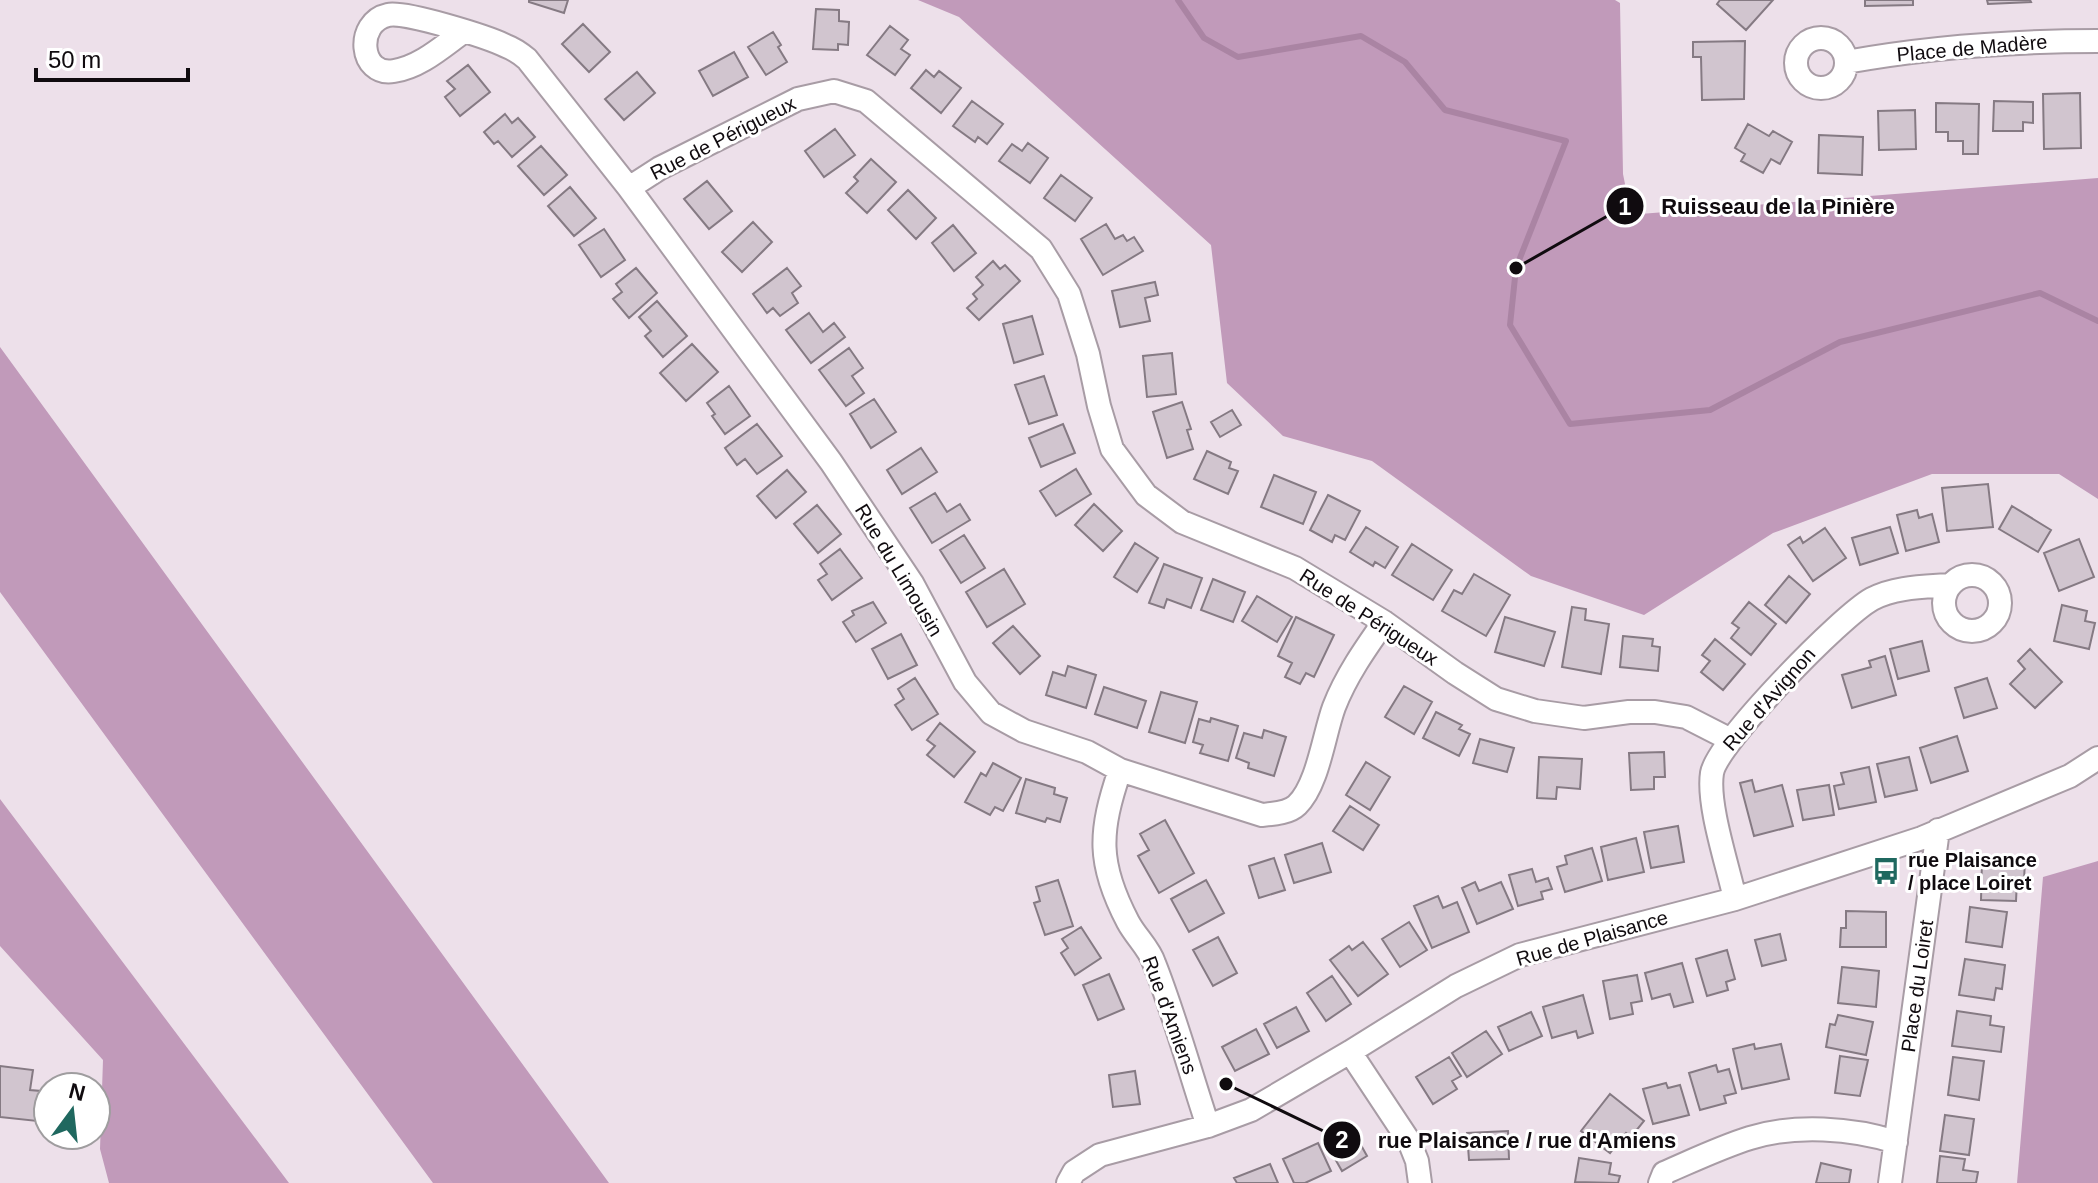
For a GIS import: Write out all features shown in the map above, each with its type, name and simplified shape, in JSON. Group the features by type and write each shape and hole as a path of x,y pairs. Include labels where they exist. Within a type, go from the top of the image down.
{"street":[{"name":"Rue du Limousin","path":"463,32 509,47 527,59 629,188 831,462 912,583 965,682 991,713 1024,731 1087,752 1120,770 1262,815 1295,807 1308,791 1335,705 1355,664 1384,622"},
{"name":"Place de Madère","path":"1846,62 1892,54 2035,41 2098,41"},
{"name":"Rue de Périgueux","path":"629,188 660,168 798,99 834,91 866,101 1041,249 1069,294 1112,449 1146,495 1182,522 1295,568 1384,622 1496,699 1535,711 1584,718 1629,712 1671,714 1686,717 1731,740"},
{"name":"Rue d'Avignon","path":"1735,899 1712,796 1712,773 1717,759 1821,640 1855,610 1890,592 1910,587 1949,585"},
{"name":"Rue de Plaisance","path":"1068,1183 1074,1172 1100,1155 1208,1126 1251,1110 1456,986 1520,955 1735,899 1922,838 2070,776 2098,758"},
{"name":"Rue d'Amiens","path":"1120,770 1108,805 1103,837 1106,867 1115,896 1130,926 1153,958 1208,1126"},
{"name":"Place du Loiret","path":"1890,1183 1938,830"},
{"path":"1350,1052 1409,1141 1417,1161 1420,1183"},
{"path":"1660,1183 1664,1173 1770,1133 1826,1130 1864,1132 1896,1142"}],"shaded area":[{"path":"918,0 1615,0 1620,3 1623,174 1628,199 1640,214 2098,178 2098,499 2059,474 1932,474 1773,533 1644,615 1531,576 1372,461 1283,436 1227,383 1211,245 959,17"},
{"path":"0,347 609,1183 433,1183 0,592"},
{"path":"0,799 289,1183 109,1183 101,1151 112,1151 112,1071 103,1071 103,1060 0,946"},
{"path":"2098,861 2098,1183 2017,1183 2043,877"}],"building":[{"path":"529,0 568,0 564,13"},
{"path":"1720,0 1773,0 1746,30 1717,4"},
{"path":"1865,0 1913,0 1913,5 1865,6"},
{"path":"1987,0 2030,0 2031,2 1988,4"},
{"path":"816,9 839,10 839,21 849,22 848,45 838,44 838,50 813,49"},
{"path":"583,24 610,52 589,72 562,44"},
{"path":"890,26 908,40 901,49 910,55 895,75 867,55"},
{"path":"773,32 787,62 766,75 748,47"},
{"path":"1745,41 1744,99 1702,100 1701,57 1693,57 1693,42"},
{"path":"734,52 748,77 713,96 699,71"},
{"path":"468,65 490,92 460,116 445,97 455,89 447,81"},
{"path":"926,70 934,77 939,71 961,88 941,113 911,88"},
{"path":"637,72 655,93 624,120 605,99"},
{"path":"2080,93 2081,148 2044,149 2043,94"},
{"path":"972,101 1003,124 987,144 978,137 975,142 953,126"},
{"path":"1994,101 2033,102 2033,123 2023,122 2023,131 1993,131"},
{"path":"1936,103 1979,104 1978,154 1963,154 1963,141 1948,141 1948,132 1936,132"},
{"path":"1915,110 1916,149 1879,150 1878,111"},
{"path":"505,114 512,123 518,118 535,137 512,157 498,141 494,144 484,132"},
{"path":"1748,124 1769,136 1773,131 1792,142 1780,164 1771,159 1763,173 1741,161 1745,154 1735,148"},
{"path":"835,129 855,155 824,177 805,151"},
{"path":"1819,135 1863,137 1862,175 1818,173"},
{"path":"1028,143 1048,158 1030,183 999,161 1012,144 1022,151"},
{"path":"541,146 567,175 544,195 518,166"},
{"path":"871,159 896,182 867,213 846,193 858,181 854,177"},
{"path":"1061,175 1092,198 1075,221 1044,198"},
{"path":"707,181 732,211 709,229 684,199"},
{"path":"570,187 596,218 574,236 548,206"},
{"path":"908,190 936,218 916,239 888,210"},
{"path":"753,222 772,242 742,272 722,252"},
{"path":"1106,224 1115,239 1123,235 1127,241 1134,237 1143,251 1103,275 1081,239"},
{"path":"953,225 976,253 954,271 932,243"},
{"path":"604,229 625,260 601,277 579,245"},
{"path":"993,261 1000,269 1005,265 1020,281 979,320 967,308 977,299 973,294 983,285 976,277"},
{"path":"636,268 657,293 629,318 613,299 622,292 616,284"},
{"path":"787,268 801,286 792,293 798,303 780,316 773,308 767,313 753,294"},
{"path":"1155,282 1158,295 1145,298 1150,321 1120,327 1112,291"},
{"path":"657,301 687,336 663,357 645,336 651,331 639,317"},
{"path":"809,313 823,332 834,323 845,337 811,363 786,330"},
{"path":"1032,316 1043,354 1014,363 1003,324"},
{"path":"692,344 718,372 686,401 660,373"},
{"path":"849,348 863,368 852,376 864,393 846,406 819,370"},
{"path":"1172,353 1176,394 1147,397 1143,356"},
{"path":"1044,376 1057,415 1029,424 1015,385"},
{"path":"729,386 750,416 725,434 707,403"},
{"path":"874,399 896,432 871,448 850,414"},
{"path":"1182,402 1191,429 1187,430 1193,449 1167,458 1153,412"},
{"path":"1232,410 1241,425 1220,437 1211,422"},
{"path":"757,424 782,456 757,474 745,459 737,465 725,448"},
{"path":"1063,424 1075,453 1041,467 1029,438"},
{"path":"921,448 937,472 902,494 887,470"},
{"path":"1207,451 1231,462 1229,468 1238,471 1228,494 1194,479"},
{"path":"1076,469 1091,494 1056,516 1040,491"},
{"path":"787,470 806,492 776,518 757,496"},
{"path":"1274,475 1316,492 1303,524 1261,507"},
{"path":"1988,484 1993,527 1947,531 1942,488"},
{"path":"935,493 947,512 960,504 970,520 932,543 910,508"},
{"path":"1328,495 1360,511 1345,540 1335,535 1332,542 1310,530"},
{"path":"1094,504 1122,531 1103,551 1075,525"},
{"path":"817,505 841,534 818,553 794,524"},
{"path":"2012,506 2051,530 2038,552 1999,529"},
{"path":"1917,510 1919,518 1932,514 1939,542 1906,551 1897,515"},
{"path":"1366,527 1398,547 1385,568 1375,562 1373,566 1350,552"},
{"path":"1890,527 1898,553 1860,565 1852,538"},
{"path":"1825,528 1846,558 1813,581 1788,545 1800,537 1803,543"},
{"path":"964,535 985,568 961,583 940,550"},
{"path":"2079,539 2094,577 2059,591 2044,553"},
{"path":"1135,543 1158,558 1137,592 1114,577"},
{"path":"1412,544 1452,570 1433,600 1392,575"},
{"path":"840,549 862,578 832,600 818,580 827,574 820,564"},
{"path":"1164,564 1202,578 1191,608 1167,599 1164,608 1149,603"},
{"path":"1004,569 1025,604 987,627 966,592"},
{"path":"1474,574 1510,595 1486,636 1442,611 1454,590 1462,594"},
{"path":"1789,576 1810,594 1786,623 1765,605"},
{"path":"1213,579 1245,592 1233,622 1201,610"},
{"path":"1257,596 1292,617 1277,642 1242,621"},
{"path":"873,602 886,623 856,642 843,622 854,615 852,611"},
{"path":"1749,602 1776,624 1751,655 1731,638 1739,628 1732,623"},
{"path":"2062,605 2087,611 2085,621 2095,623 2089,649 2054,641"},
{"path":"1572,607 1586,609 1585,620 1609,624 1601,674 1562,667"},
{"path":"1296,617 1334,635 1314,677 1306,673 1300,684 1285,677 1292,663 1278,656"},
{"path":"1505,617 1555,632 1544,666 1495,652"},
{"path":"1013,626 1040,656 1020,674 993,643"},
{"path":"901,634 917,665 888,679 872,649"},
{"path":"1623,636 1653,639 1652,646 1660,647 1658,671 1620,667"},
{"path":"1715,639 1745,664 1723,690 1701,672 1710,661 1702,655"},
{"path":"1922,641 1929,671 1898,679 1890,649"},
{"path":"2030,649 2062,682 2035,708 2010,684 2025,669 2018,661"},
{"path":"1885,656 1896,695 1852,708 1842,675 1871,667 1869,661"},
{"path":"1068,666 1096,675 1086,708 1046,695 1053,672 1065,676"},
{"path":"915,678 938,714 912,730 895,705 904,699 898,689"},
{"path":"1987,678 1997,708 1964,718 1955,688"},
{"path":"1404,686 1432,702 1414,734 1385,717"},
{"path":"1104,687 1146,701 1137,728 1095,714"},
{"path":"1161,692 1197,702 1185,743 1149,732"},
{"path":"1436,712 1462,725 1459,729 1470,734 1459,756 1423,738"},
{"path":"1211,718 1238,726 1228,761 1200,753 1203,745 1193,742 1199,719 1210,722"},
{"path":"940,723 975,752 954,777 927,755 935,746 927,740"},
{"path":"1264,730 1286,737 1274,776 1248,768 1249,763 1236,758 1244,733 1262,738"},
{"path":"1957,736 1968,771 1931,783 1920,748"},
{"path":"1480,739 1514,748 1507,772 1473,763"},
{"path":"1664,752 1665,777 1654,777 1654,789 1631,790 1629,753"},
{"path":"1539,757 1582,759 1580,789 1557,787 1556,799 1537,798"},
{"path":"1909,757 1917,790 1885,797 1877,764"},
{"path":"1366,762 1390,777 1370,810 1346,795"},
{"path":"993,763 1021,778 1003,811 995,807 990,815 965,802 981,773 986,776"},
{"path":"1869,767 1876,802 1839,809 1834,786 1844,784 1841,773"},
{"path":"1026,779 1055,788 1054,794 1067,798 1060,822 1047,818 1045,822 1016,813"},
{"path":"1752,780 1755,792 1782,785 1793,826 1754,836 1740,783"},
{"path":"1829,785 1834,815 1803,820 1797,790"},
{"path":"1350,806 1379,825 1363,850 1333,831"},
{"path":"1165,820 1194,873 1159,893 1138,856 1149,850 1140,834"},
{"path":"1678,826 1684,862 1651,868 1644,832"},
{"path":"1636,838 1644,872 1608,880 1601,847"},
{"path":"1322,843 1331,872 1294,883 1285,855"},
{"path":"1592,848 1602,881 1565,892 1557,867 1567,864 1565,856"},
{"path":"1274,858 1285,890 1259,898 1249,866"},
{"path":"1982,859 2025,861 2024,880 2017,880 2016,901 1981,900"},
{"path":"1532,869 1536,882 1548,878 1552,889 1541,892 1543,899 1518,906 1509,875"},
{"path":"1058,880 1073,926 1045,935 1034,903 1040,901 1036,887"},
{"path":"1206,880 1224,913 1189,932 1171,899"},
{"path":"1475,882 1479,891 1501,882 1513,909 1477,924 1462,888"},
{"path":"1438,896 1443,908 1457,902 1469,932 1432,948 1414,906"},
{"path":"1970,907 2007,912 2002,947 1966,942"},
{"path":"1846,911 1886,912 1886,947 1840,947 1841,928 1846,928"},
{"path":"1409,922 1427,950 1400,967 1382,939"},
{"path":"1081,927 1101,958 1075,975 1061,953 1068,948 1062,939"},
{"path":"1780,934 1786,960 1762,966 1755,940"},
{"path":"1218,937 1237,973 1213,986 1193,950"},
{"path":"1363,942 1388,974 1358,996 1330,960 1349,946 1352,950"},
{"path":"1727,950 1735,979 1726,982 1728,990 1707,996 1696,959"},
{"path":"1965,959 2005,965 2002,989 1996,988 1994,1000 1959,995"},
{"path":"1682,963 1693,1002 1674,1007 1670,994 1652,999 1645,973"},
{"path":"1842,967 1879,971 1876,1007 1838,1003"},
{"path":"1109,974 1124,1009 1098,1020 1083,985"},
{"path":"1637,975 1642,1001 1631,1003 1633,1014 1610,1019 1603,981"},
{"path":"1332,976 1351,1004 1326,1021 1307,993"},
{"path":"1583,995 1593,1033 1578,1038 1576,1031 1552,1038 1543,1007"},
{"path":"1296,1007 1309,1031 1277,1048 1264,1024"},
{"path":"1957,1011 1991,1016 1990,1025 2004,1027 2001,1052 1952,1046"},
{"path":"1531,1012 1542,1036 1509,1051 1498,1027"},
{"path":"1838,1015 1873,1022 1866,1055 1826,1047 1830,1024 1835,1025"},
{"path":"1256,1029 1269,1054 1235,1071 1222,1047"},
{"path":"1486,1031 1502,1054 1467,1077 1452,1053"},
{"path":"1754,1044 1755,1049 1781,1044 1789,1079 1742,1089 1733,1049"},
{"path":"1840,1056 1868,1060 1860,1096 1835,1093"},
{"path":"1449,1057 1461,1076 1452,1081 1457,1089 1433,1104 1416,1077"},
{"path":"1953,1057 1984,1061 1979,1100 1948,1095"},
{"path":"1716,1065 1718,1072 1729,1069 1736,1093 1724,1096 1726,1103 1700,1110 1689,1073"},
{"path":"0,1066 33,1070 30,1090 32,1120 0,1117"},
{"path":"1135,1071 1140,1104 1113,1107 1109,1075"},
{"path":"1666,1083 1668,1088 1680,1085 1689,1115 1653,1124 1643,1089"},
{"path":"1610,1094 1644,1121 1631,1137 1626,1133 1610,1153 1581,1131"},
{"path":"1945,1115 1974,1119 1969,1155 1940,1151"},
{"path":"1352,1129 1367,1156 1342,1171 1326,1143"},
{"path":"1508,1131 1509,1159 1469,1160 1467,1133"},
{"path":"1318,1143 1331,1171 1305,1183 1294,1183 1283,1159"},
{"path":"1940,1156 1965,1159 1963,1170 1978,1172 1976,1183 1937,1183"},
{"path":"1579,1158 1611,1163 1609,1174 1620,1176 1618,1183 1575,1182"},
{"path":"1821,1163 1851,1170 1849,1183 1816,1183"},
{"path":"1270,1164 1278,1183 1237,1183 1234,1178"}],"waterway":[{"path":"1178,0 1204,38 1238,57 1361,36 1405,62 1445,110 1566,141 1516,268 1510,325 1570,424 1710,410 1840,342 2040,293 2098,321"}],"place":[{"name":"Ruisseau de la Pinière","path":"1516,268"},
{"name":"rue Plaisance / place Loiret","path":"1886,871"},
{"name":"rue Plaisance / rue d'Amiens","path":"1226,1084"}]}
